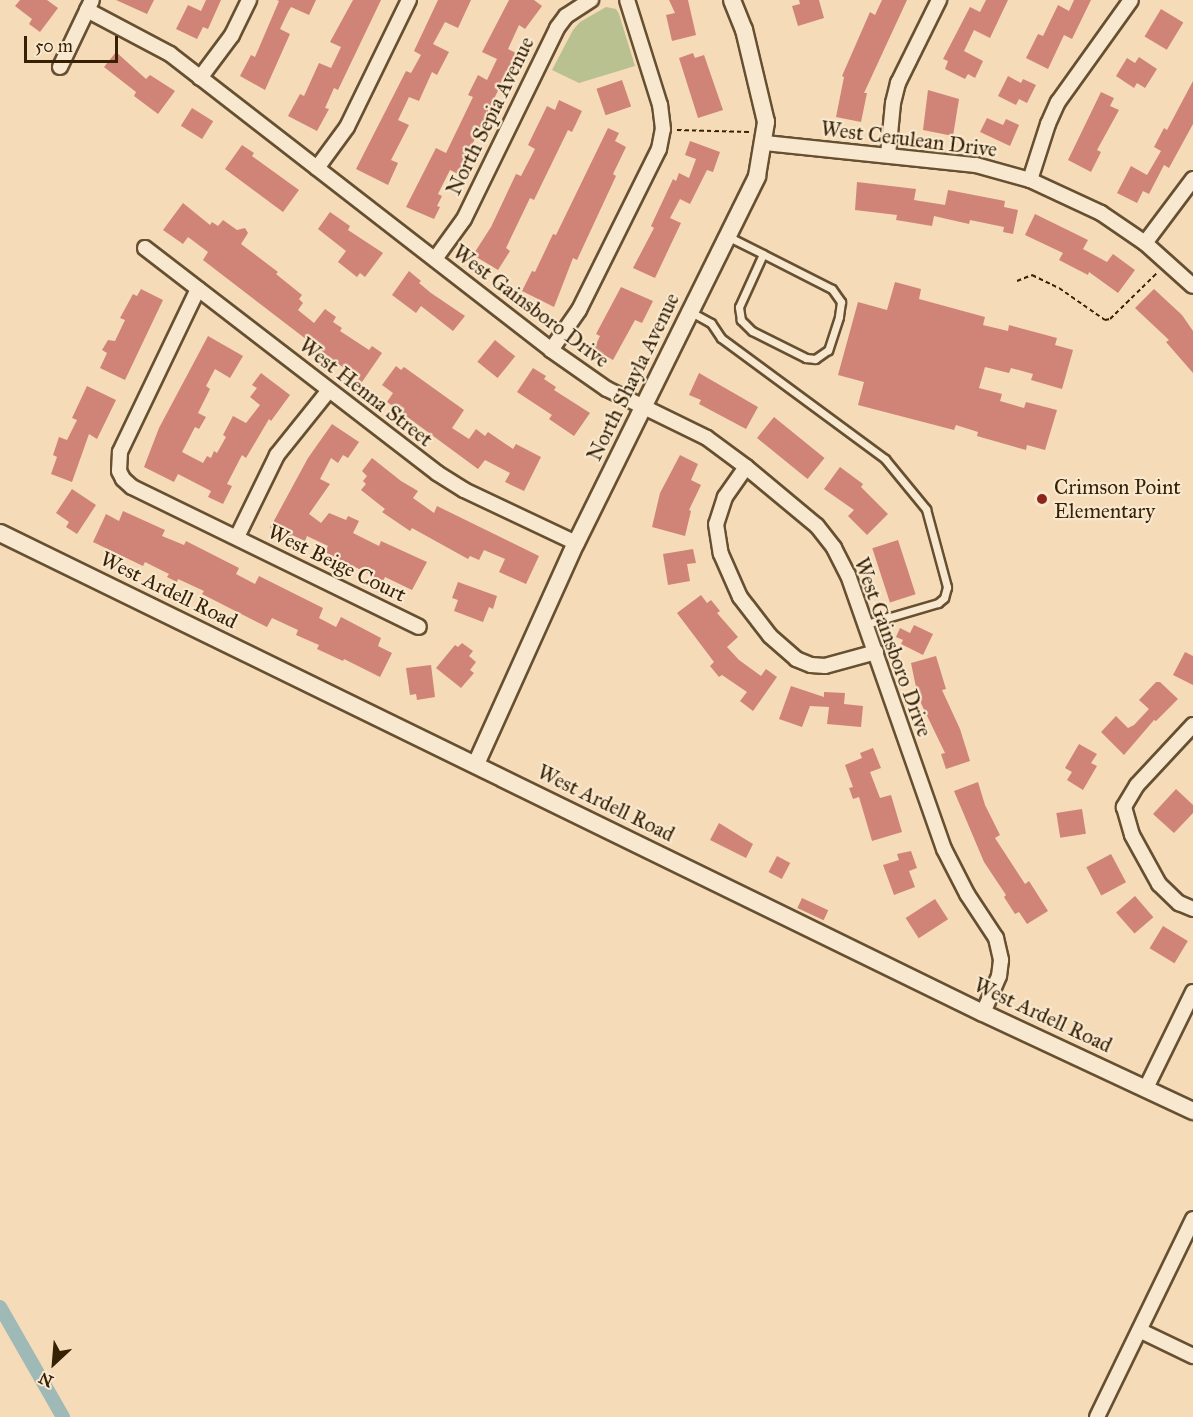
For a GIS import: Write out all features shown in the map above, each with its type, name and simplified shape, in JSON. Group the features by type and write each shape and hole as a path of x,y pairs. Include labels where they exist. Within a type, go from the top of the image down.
{"street":[{"path":"200,78 232,35 249,0"},
{"path":"317,168 347,127 409,0"},
{"name":"North Sepia Avenue","path":"435,259 464,219 557,28 566,16 591,0"},
{"path":"551,350 579,310 659,148 663,129 660,105 627,0"},
{"name":"North Shayla Avenue","path":"476,764 576,543 757,176 765,143 766,122 744,30 732,0"},
{"path":"888,155 893,103 898,83 939,0"},
{"path":"1030,180 1048,123 1058,102 1131,0"},
{"path":"60,67 90,5"},
{"name":"West Gainsboro Drive","path":"90,5 154,43 551,350 607,389 707,438 817,526 834,548 866,624 901,731 944,849 967,894 996,938 1002,960 999,976 983,1013"},
{"name":"West Cerulean Drive","path":"765,143 976,165 1030,180 1101,213 1145,243 1193,286"},
{"path":"1145,243 1193,179"},
{"name":"West Henna Street","path":"145,248 437,473 464,490 576,543"},
{"name":"West Beige Court","path":"198,289 120,452 119,471 132,487 418,627"},
{"path":"237,537 277,455 329,390"},
{"path":"746,467 725,497 716,524 716,537 724,564 745,604 783,650 811,665 838,665 876,652"},
{"name":"West Ardell Road","path":"0,534 983,1013 1193,1111"},
{"path":"1193,725 1137,785 1124,807 1132,835 1159,884 1179,903 1193,909"},
{"path":"1146,1088 1193,992"},
{"path":"1097,1417 1141,1331 1193,1219"},
{"path":"1141,1331 1193,1356"}],"lane":[{"path":"728,236 832,289 841,302 839,317 828,350 815,359 806,358 752,331 741,320 739,307 763,254"},
{"path":"691,311 711,323 721,338 885,459 926,509 947,587 944,598 938,603 866,624"}],"path":[{"path":"675,130 749,132"},
{"path":"1017,281 1032,274 1059,288 1105,320 1110,320 1158,272"}],"green space":[{"path":"606,7 616,9 619,14 635,66 579,83 552,70 573,30 580,22"}],"building":[{"path":"20,0 47,0 58,8 40,32 29,24 32,19 15,6"},
{"path":"116,0 154,0 147,14"},
{"path":"206,0 221,0 208,29 203,27 197,39 176,29 188,5 201,11"},
{"path":"277,0 316,0 309,15 291,7 288,12 280,29 290,34 265,90 240,76 251,55 255,57 279,1"},
{"path":"353,0 381,0 338,90 334,88 325,108 329,109 317,131 288,116 300,94 304,96 319,63 331,68 341,47 330,42"},
{"path":"438,0 471,0 458,28 445,22 433,44 449,52 437,75 432,72 419,101 409,97 398,120 409,125 391,160 398,163 388,185 356,169 406,71 411,73 421,55 414,51"},
{"path":"509,0 534,0 542,6 525,29 519,25 508,49 516,53 458,174 450,170 438,194 442,196 434,219 406,207 436,148 446,153 473,97 468,95 478,75 487,80 497,59 482,52"},
{"path":"669,0 688,0 696,35 672,41 666,15 675,13"},
{"path":"799,0 819,0 824,18 798,26 792,6 800,4"},
{"path":"882,0 907,0 864,93 867,93 861,122 836,117 844,77 842,76 870,12 875,15"},
{"path":"986,0 1008,0 990,38 974,30 964,51 983,61 975,78 968,74 965,79 945,69 948,61 943,59 970,7 980,12"},
{"path":"1074,0 1091,0 1072,39 1064,35 1048,69 1026,58 1038,34 1043,36 1058,5 1069,11"},
{"path":"1161,9 1183,22 1167,50 1145,36"},
{"path":"116,52 146,79 150,75 175,91 158,114 134,96 136,92 104,67"},
{"path":"693,53 695,58 704,55 723,110 698,118 679,58"},
{"path":"1139,57 1157,69 1145,88 1137,83 1134,88 1116,76 1127,58 1135,63"},
{"path":"1008,76 1021,83 1023,79 1036,85 1027,103 1019,99 1016,105 998,96"},
{"path":"622,80 631,106 606,115 596,89"},
{"path":"1193,81 1193,124 1169,168 1164,165 1149,194 1143,191 1137,203 1117,193 1131,166 1147,175 1161,151 1154,147 1164,128 1167,130"},
{"path":"928,90 959,99 953,136 923,130"},
{"path":"1101,92 1114,98 1110,106 1119,110 1097,150 1101,152 1091,172 1068,160"},
{"path":"559,100 582,111 572,132 568,130 534,200 530,198 506,248 510,251 498,270 473,255 491,227 516,174 521,176 535,149 528,145 547,106 555,110"},
{"path":"192,108 213,121 202,139 181,126"},
{"path":"987,118 1003,125 1006,119 1019,125 1010,146 980,132"},
{"path":"608,128 619,133 615,141 626,147 613,174 616,176 577,260 573,258 554,307 522,291 532,271 535,272 553,234 556,235"},
{"path":"690,141 720,152 713,172 707,170 690,204 680,199 670,218 681,223 655,278 633,268 654,228 651,226 673,179 676,181 679,173 689,178 696,159 685,155"},
{"path":"242,145 254,153 252,156 299,190 283,212 225,169"},
{"path":"857,182 916,189 914,200 945,205 948,190 1005,201 1004,207 1018,210 1013,234 1003,232 1004,227 970,220 969,224 934,216 932,226 896,220 897,215 855,210"},
{"path":"183,203 210,225 212,222 218,226 223,220 237,230 245,228 248,233 241,244 278,272 276,274 302,295 299,299 303,303 298,310 314,323 325,309 336,317 333,322 342,328 340,331 369,350 372,346 382,353 362,382 203,260 208,252 188,237 183,244 163,230"},
{"path":"330,212 350,226 348,230 383,253 365,277 360,273 357,277 338,262 346,251 318,229"},
{"path":"1035,214 1088,240 1083,249 1107,262 1113,254 1135,270 1118,293 1089,272 1088,275 1059,260 1063,253 1025,235"},
{"path":"409,271 431,293 465,316 453,331 421,306 416,313 392,295"},
{"path":"895,282 921,289 919,299 985,317 983,325 1008,331 1009,325 1057,338 1055,345 1073,350 1062,389 1031,380 1033,374 1011,368 1009,373 985,367 979,388 1002,394 1000,401 1024,408 1026,402 1057,410 1045,450 1027,445 1026,450 977,436 978,432 956,425 954,430 858,405 864,382 838,375 858,302 887,310"},
{"path":"621,287 653,301 642,323 635,320 613,360 594,349 600,336 596,334"},
{"path":"141,289 163,300 125,380 100,368 107,353 102,350 108,340 115,341 125,320 120,318 133,294 137,296"},
{"path":"1154,289 1182,315 1193,331 1193,373 1166,342 1169,340 1135,308"},
{"path":"208,336 243,356 230,378 215,369 206,386 210,389 198,413 206,417 199,429 195,427 182,452 203,463 207,456 211,458 214,451 217,453 226,437 223,435 233,416 246,423 260,405 250,397 257,388 252,385 261,373 290,395 271,421 269,419 246,458 242,455 227,484 232,486 223,504 208,497 211,491 178,474 174,482 144,467 159,428"},
{"path":"495,340 515,356 498,378 477,362"},
{"path":"396,366 401,370 404,367 464,410 452,428 469,439 476,429 485,436 488,432 513,449 516,444 541,457 524,491 505,482 510,473 485,460 478,469 387,402 393,393 382,385"},
{"path":"533,368 546,376 544,379 556,387 554,390 590,413 574,436 549,419 552,415 517,392"},
{"path":"699,373 758,407 746,429 699,404 701,400 689,395"},
{"path":"87,386 116,400 97,439 89,434 72,482 51,474 57,457 53,455 59,437 67,440 77,420 72,418"},
{"path":"774,417 825,458 808,479 757,438"},
{"path":"332,424 359,442 348,458 343,455 338,463 331,458 320,479 330,484 309,514 321,523 329,513 346,520 348,516 359,521 353,533 379,546 381,541 427,562 412,590 385,577 383,581 325,552 328,546 307,536 305,541 292,535 290,538 270,528 308,458"},
{"path":"680,455 698,464 691,480 701,485 689,510 691,511 685,536 652,527 660,493"},
{"path":"372,458 418,491 413,498 434,513 437,506 539,556 526,584 499,572 505,559 484,550 479,560 470,556 468,559 412,528 410,531 382,512 385,509 361,490 366,484 363,481 367,476 362,471"},
{"path":"840,467 863,484 861,487 888,514 867,535 848,516 854,510 824,489"},
{"path":"72,489 96,505 77,534 66,527 69,522 56,513"},
{"path":"123,511 165,530 162,536 184,545 186,541 239,568 236,574 255,584 259,576 323,608 319,618 336,627 341,617 381,638 378,646 392,653 380,677 344,659 343,661 317,649 319,645 296,635 298,630 272,618 267,627 202,594 204,591 178,579 177,582 167,577 169,574 145,562 143,566 93,542 106,514 119,521"},
{"path":"898,540 916,594 890,603 872,548"},
{"path":"693,549 696,563 687,564 690,581 668,585 663,554"},
{"path":"458,582 497,596 493,609 489,607 483,622 454,611 458,600 452,598"},
{"path":"701,595 707,603 711,600 720,611 717,613 738,637 727,647 739,660 761,676 766,669 777,677 753,711 740,701 747,692 722,675 719,677 710,666 714,662 677,613"},
{"path":"914,625 933,634 923,655 901,644 903,640 896,637 900,628 910,633"},
{"path":"462,643 473,651 469,656 476,662 470,670 474,673 461,688 436,668 455,645 458,647"},
{"path":"1185,652 1193,656 1193,685 1173,675"},
{"path":"936,656 946,689 942,690 960,729 970,761 946,769 941,754 945,753 918,697 911,663"},
{"path":"431,665 435,697 417,700 416,694 410,695 406,668"},
{"path":"1156,682 1160,682 1178,699 1156,721 1154,720 1124,755 1101,732 1116,716 1128,728 1134,725 1149,709 1139,700"},
{"path":"791,686 824,697 824,692 845,693 844,704 863,706 861,727 827,724 829,707 810,706 802,727 779,719"},
{"path":"1079,744 1097,754 1091,763 1097,766 1083,790 1067,780 1072,772 1065,768"},
{"path":"873,748 881,768 870,772 880,798 891,795 902,832 872,841 859,797 853,799 849,788 853,787 845,765 862,758 860,753"},
{"path":"978,782 985,805 1000,835 995,838 1025,884 1029,881 1048,911 1027,924 1019,912 1015,914 1004,897 1006,895 984,862 954,791"},
{"path":"1176,789 1193,805 1193,813 1174,833 1153,814"},
{"path":"1082,809 1086,834 1060,838 1056,813"},
{"path":"719,823 753,844 746,858 710,840"},
{"path":"911,851 917,868 909,871 915,887 894,895 883,865 899,860 897,854"},
{"path":"1111,854 1126,882 1101,895 1086,867"},
{"path":"777,856 790,863 782,879 769,872"},
{"path":"1135,896 1153,917 1135,934 1116,912"},
{"path":"802,898 828,910 824,920 797,908"},
{"path":"935,899 948,919 919,938 906,918"},
{"path":"1163,926 1188,941 1174,963 1150,948"}],"waterway":[{"path":"0,1307 63,1417"}],"place":[{"name":"Crimson Point Elementary","path":"1042,499"}]}
